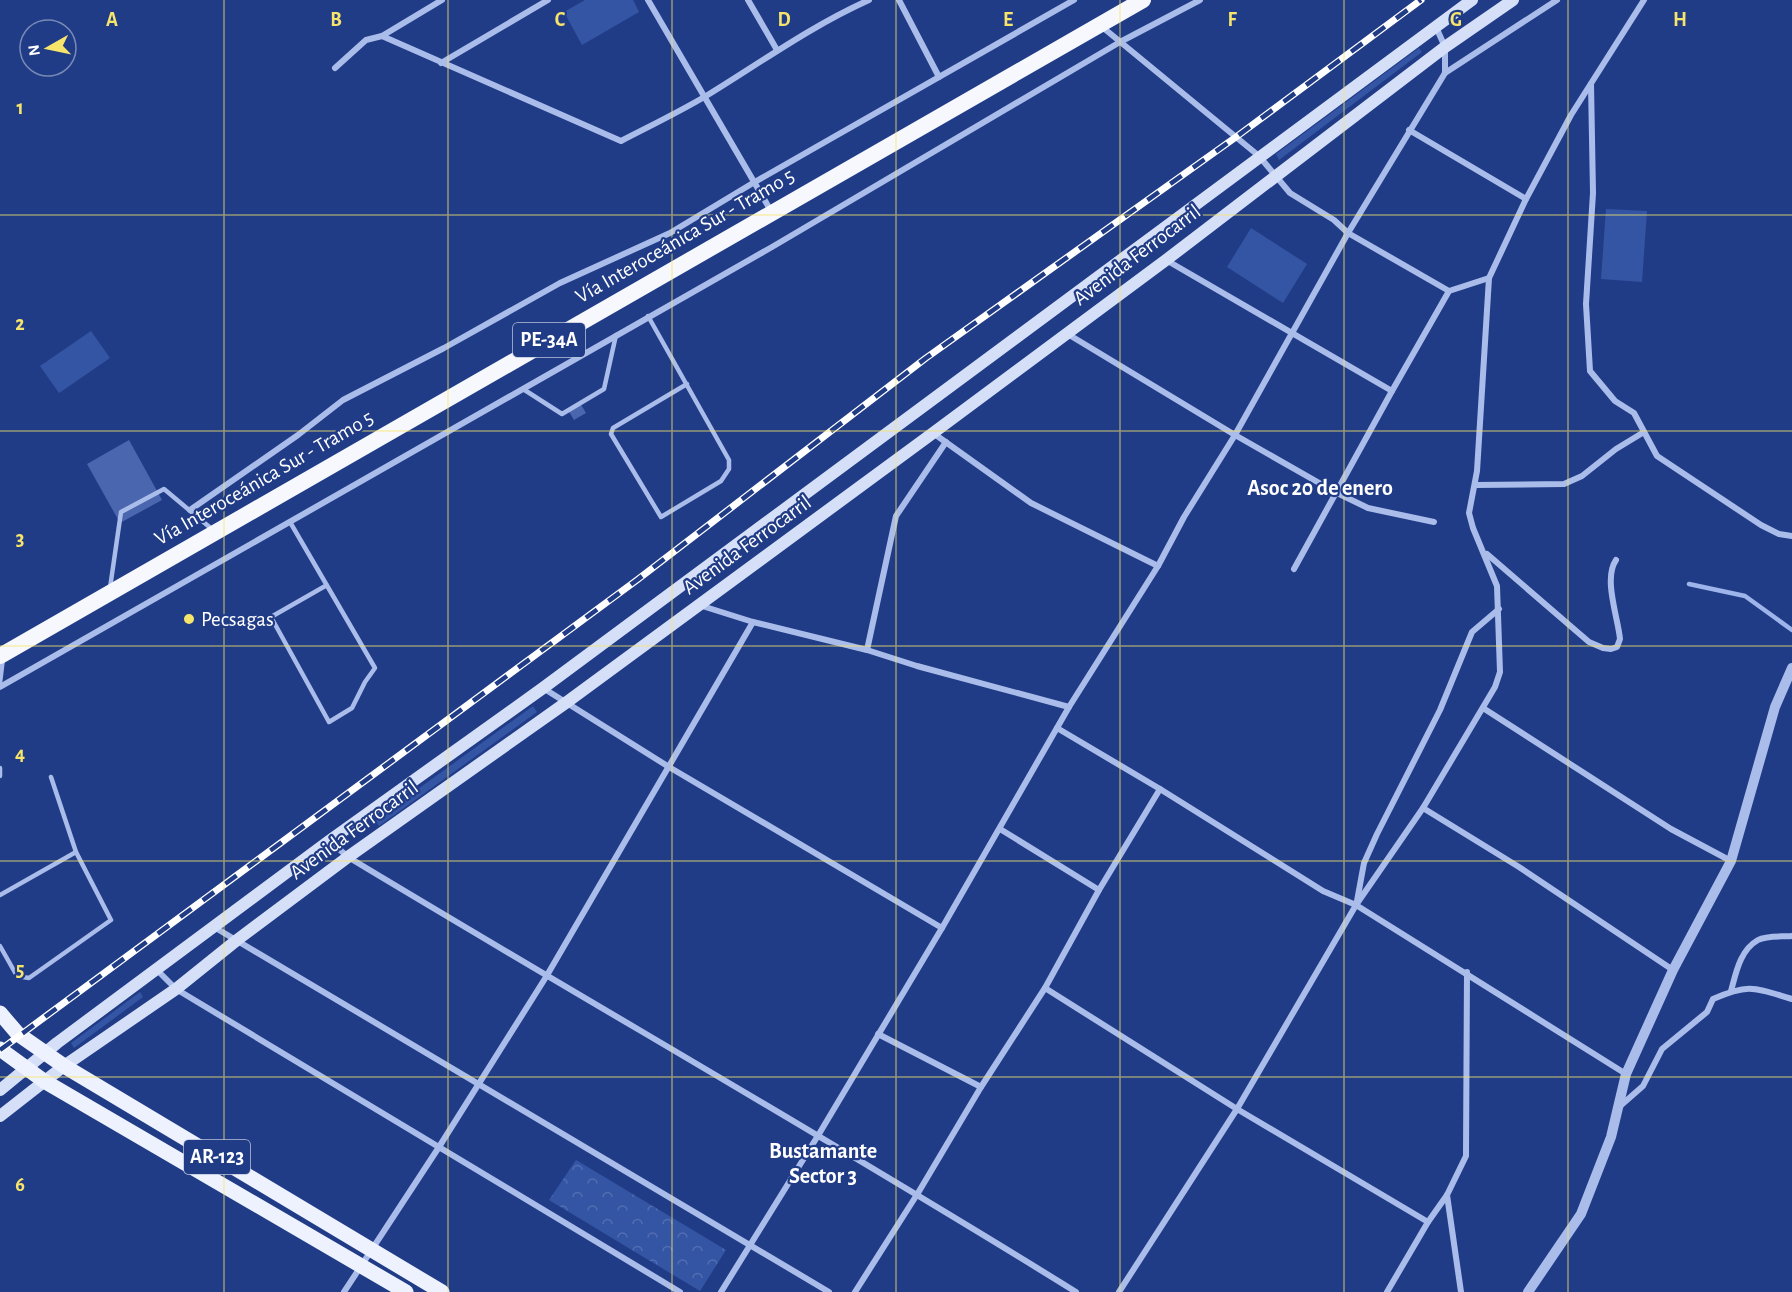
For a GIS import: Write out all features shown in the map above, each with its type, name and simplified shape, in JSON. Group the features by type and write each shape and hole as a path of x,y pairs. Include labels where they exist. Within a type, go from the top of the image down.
{"highway":[{"name":"Vía Interoceánica Sur - Tramo 5","path":"2,655 1143,0"}],"main road":[{"name":"Avenida Ferrocarril","path":"0,1090 329,841 543,688 1472,0"},
{"name":"Avenida Ferrocarril","path":"0,1116 64,1066 176,989 348,857 567,702 933,433 1166,260 1445,47 1513,0"},
{"name":"AR-123","path":"0,1013 18,1034 64,1066 442,1292"},
{"name":"AR-123","path":"0,1049 44,1081 406,1292"}],"street":[{"path":"336,68 366,40 382,36 442,0"},
{"path":"441,63 548,0"},
{"path":"648,0 772,212"},
{"path":"748,0 777,50"},
{"path":"846,0 851,8"},
{"path":"382,36 621,141 705,97 777,50 869,0"},
{"path":"899,0 939,77"},
{"path":"190,510 298,435 343,400 444,348 561,283 670,232 1074,0"},
{"path":"0,685 772,247 1120,42 1200,0"},
{"path":"721,1292 942,928 1069,707 1158,566 1184,517 1235,435 1348,233 1445,73 1557,0"},
{"path":"1119,1292 1237,1109 1356,905 1423,808 1495,687 1500,672 1497,586 1469,513 1475,485 1489,278 1526,200 1571,115 1644,0"},
{"path":"1100,25 1259,156 1290,193 1334,220 1348,233 1449,291"},
{"path":"1436,27 1445,47 1445,73"},
{"path":"1591,84 1593,193 1586,304 1590,371 1615,401 1634,413 1657,456 1761,525 1779,534 1792,536"},
{"path":"1409,130 1526,200"},
{"path":"1166,260 1392,391"},
{"path":"1293,569 1449,291 1489,278"},
{"path":"1066,333 1235,435 1335,492 1368,508 1434,522"},
{"path":"1475,485 1564,484 1582,476 1616,449 1644,432"},
{"path":"933,433 1031,503 1158,566"},
{"path":"867,650 896,516 946,442"},
{"path":"1484,552 1589,642 1611,649 1617,647 1620,639 1610,581 1616,560"},
{"path":"699,605 753,622 867,650 917,666 1069,707"},
{"path":"1356,905 1364,862 1440,710 1472,632 1499,609"},
{"path":"344,1292 439,1148 546,977 753,622"},
{"path":"1528,1292 1581,1214 1611,1137 1626,1074 1673,970 1731,861 1775,707 1792,668"},
{"path":"543,688 669,767 942,928"},
{"path":"1483,708 1671,829 1731,861"},
{"path":"1057,728 1160,789 1323,891 1356,905 1467,972 1626,1074"},
{"path":"855,1292 918,1194 981,1087 1045,988 1099,890 1160,789"},
{"path":"1423,808 1519,867 1673,970"},
{"path":"1000,829 1099,890"},
{"path":"329,841 348,857 546,977 819,1134 1076,1292"},
{"path":"214,927 829,1292"},
{"path":"1731,991 1740,962 1747,949 1759,940 1792,936"},
{"path":"157,969 176,989 680,1292"},
{"path":"1387,1292 1428,1222 1447,1195 1466,1156 1467,972"},
{"path":"1618,1107 1643,1086 1662,1049 1707,1012 1713,999 1731,991 1753,987 1792,999"},
{"path":"1045,988 1237,1109 1428,1222"},
{"path":"878,1034 981,1087"},
{"path":"1447,1195 1461,1292"}],"lane":[{"path":"648,316 687,384 729,460 729,469 721,481 661,517 611,434 613,428 687,384"},
{"path":"523,389 562,414 604,389 616,334"},
{"path":"109,593 121,512 164,489 215,531"},
{"path":"290,522 327,585 375,668 352,708 329,722 271,617 327,585"},
{"path":"0,685 2,655"},
{"path":"0,768 0,776"},
{"path":"0,946 18,976 29,978 111,920 76,852 51,777"},
{"path":"0,895 76,852"}],"green space":[{"path":"585,0 633,0 639,12 582,45 564,12"},
{"path":"1419,48 1422,52 1279,160 1276,154"},
{"path":"1606,209 1647,211 1642,282 1601,279"},
{"path":"1251,228 1307,264 1283,303 1227,267"},
{"path":"91,331 110,358 59,393 40,366"},
{"path":"533,706 537,712 379,826 375,820"},
{"path":"140,992 143,997 74,1048 71,1043"},
{"path":"576,1160 726,1250 700,1291 549,1200"}],"building":[{"path":"580,403 586,413 574,420 568,410"},
{"path":"129,440 162,500 120,523 87,464"}],"waterway":[{"path":"1689,584 1745,596 1792,630"}],"railway":[{"path":"0,1050 637,580 926,358 1236,137 1421,0"}],"place":[{"name":"Pecsagas","path":"189,619"}],"district":[{"name":"Asoc 20 de enero","path":"1320,488"},
{"name":"Bustamante Sector 3","path":"823,1164"}]}
